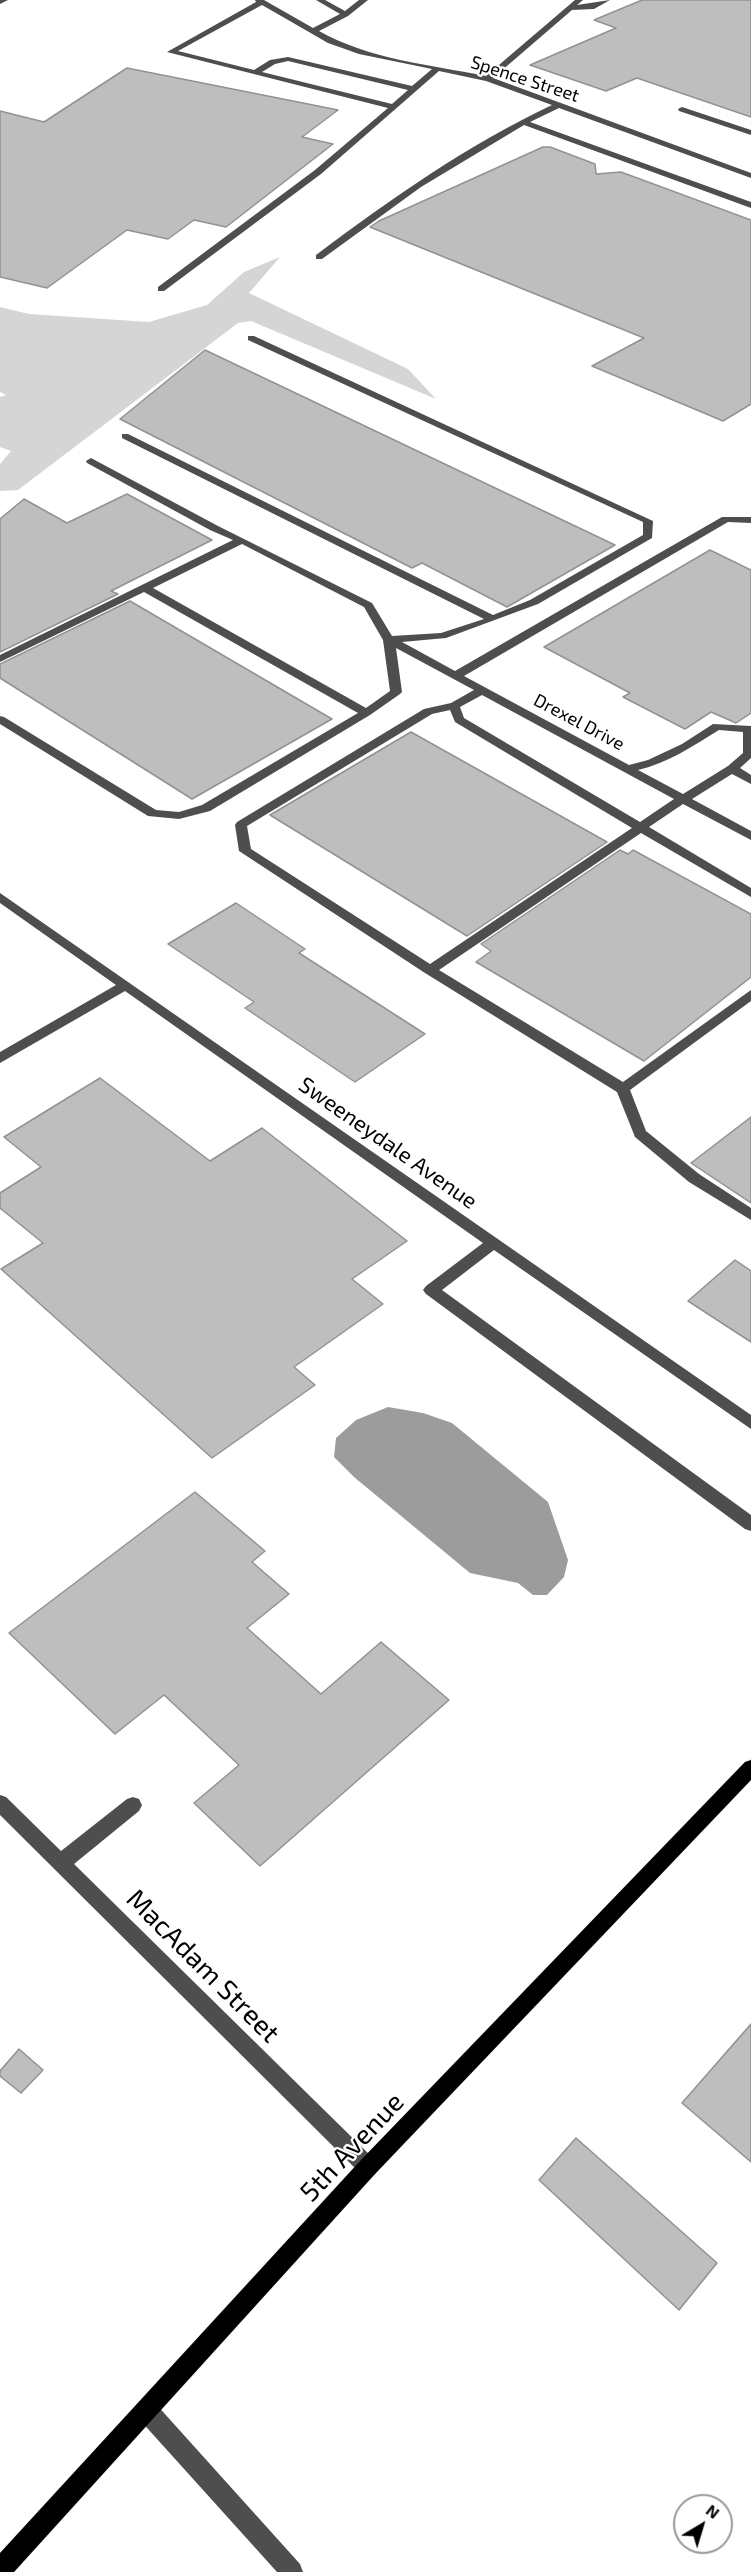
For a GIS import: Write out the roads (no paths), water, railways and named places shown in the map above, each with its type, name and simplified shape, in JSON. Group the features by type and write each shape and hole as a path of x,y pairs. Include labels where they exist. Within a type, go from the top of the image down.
{"main road":[{"name":"5th Avenue","path":"0,2570 368,2167 751,1768"}],"street":[{"path":"0,2 4,0"},
{"path":"320,0 345,14"},
{"path":"313,31 345,14 364,0"},
{"path":"488,79 579,0"},
{"path":"570,8 591,7 606,0"},
{"path":"260,1 171,52 394,107"},
{"name":"Spence Street","path":"260,1 313,31 362,52 488,79 751,176"},
{"path":"255,73 273,62 288,58 414,89"},
{"path":"161,290 318,172 437,69"},
{"path":"319,257 357,228 470,152 559,105"},
{"path":"682,109 751,133"},
{"path":"523,122 751,205"},
{"path":"251,338 648,521 648,536 534,602 442,636 389,640"},
{"path":"125,436 492,619"},
{"path":"0,719 152,813 171,817 189,816 366,713 396,692 389,640 368,605 214,528 91,461"},
{"path":"455,676 726,519 751,520"},
{"path":"0,659 242,540"},
{"path":"145,588 366,713"},
{"name":"Drexel Drive","path":"389,640 751,836"},
{"path":"483,690 454,706 428,711 241,825 245,851 430,970 623,1089 640,1134 694,1178 751,1215"},
{"path":"454,706 459,720 751,892"},
{"path":"430,970 683,799 732,769 749,754 750,730 717,726 686,746 652,763 628,769"},
{"path":"732,769 751,780"},
{"name":"Sweeneydale Avenue","path":"0,897 751,1423"},
{"path":"0,1058 126,985"},
{"path":"623,1089 751,994"},
{"path":"493,1243 431,1290 751,1524"},
{"name":"MacAdam Street","path":"0,1803 368,2167"},
{"path":"61,1863 133,1805"},
{"path":"147,2411 292,2572"}]}
